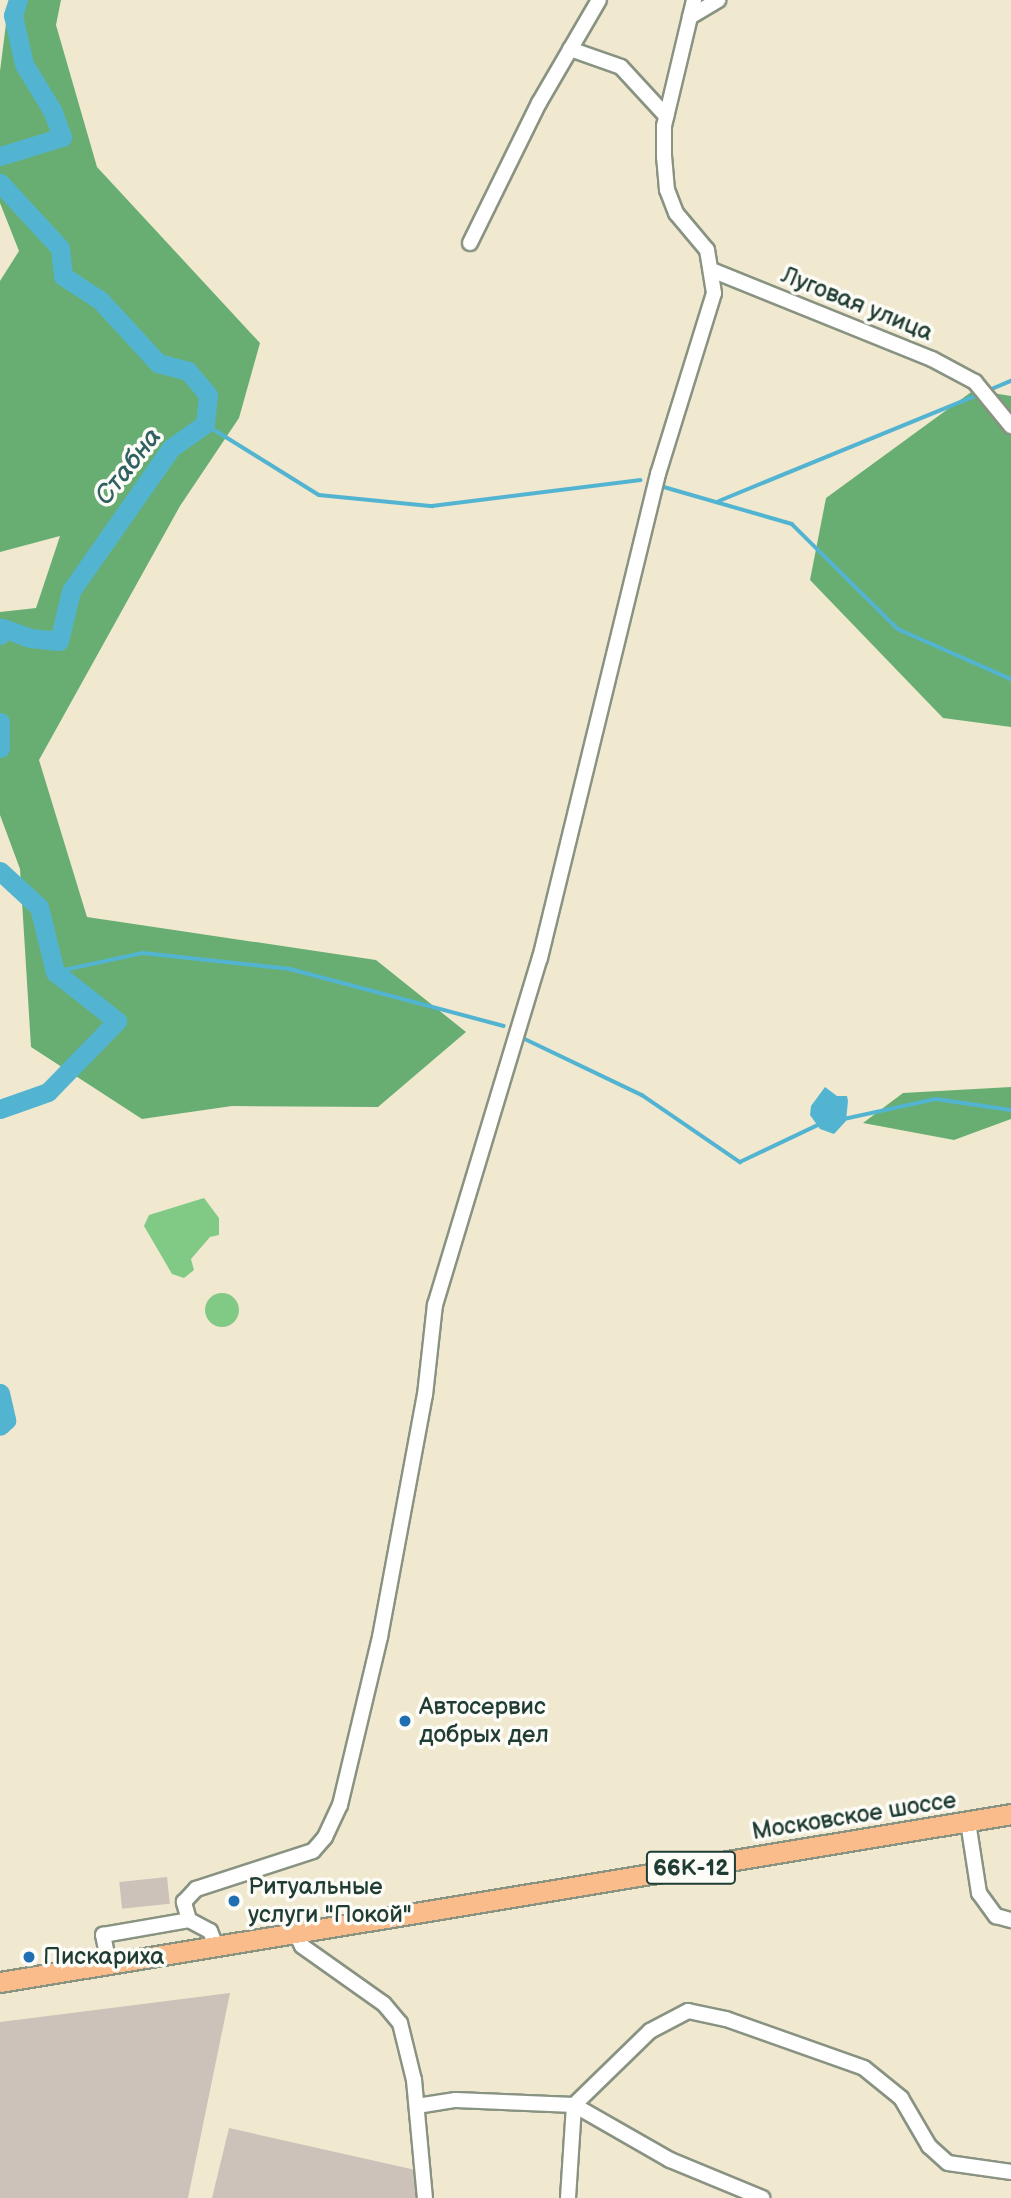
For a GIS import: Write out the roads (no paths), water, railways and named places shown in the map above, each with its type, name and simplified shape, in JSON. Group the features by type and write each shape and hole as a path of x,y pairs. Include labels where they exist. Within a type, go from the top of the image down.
{"main road":[{"name":"Московское шоссе","path":"0,1982 1011,1814"}],"street":[{"path":"470,243 570,49 599,0"},
{"path":"189,1920 184,1902 196,1888 313,1851 325,1837 340,1805 392,1576 425,1395 435,1305 540,958 657,474 714,293 714,271 707,250 676,213 667,190 666,116 694,0"},
{"path":"690,17 718,0"},
{"path":"570,49 621,67 666,116"},
{"name":"Луговая улица","path":"714,271 932,359 979,386 1011,426"},
{"path":"968,1822 979,1893 996,1916 1011,1920"},
{"path":"110,1965 103,1935 189,1920 210,1931 217,1948"},
{"path":"296,1934 302,1946 394,2013 405,2034 417,2106 425,2198"},
{"path":"568,2198 574,2105 650,2031 688,2011 709,2014 864,2068 901,2098 929,2146 948,2163 1011,2172"},
{"path":"417,2106 456,2100 574,2105 670,2160 762,2198"}],"water":[{"path":"825,1087 837,1096 847,1096 848,1101 846,1121 834,1134 820,1129 810,1115 811,1106"}],"waterway":[{"name":"Стабна","path":"0,156 62,137 53,112 24,64 13,15 18,0"},
{"name":"Стабна","path":"0,183 60,248 63,276 100,300 158,363 188,371 208,395 205,424 171,448 71,591 59,641 30,638 2,628 0,635"},
{"path":"987,391 1011,381"},
{"path":"719,501 980,394"},
{"path":"205,424 319,495 432,506 640,480"},
{"path":"664,487 792,524 898,629 1011,679"},
{"name":"Стабна","path":"0,722 0,748"},
{"name":"Стабна","path":"0,871 39,907 55,972 117,1021 48,1092 0,1109"},
{"path":"55,972 143,953 290,969 504,1026"},
{"path":"525,1039 642,1095 740,1162 820,1124"},
{"path":"844,1119 936,1099 1011,1110"},
{"name":"Стабна","path":"0,1393 6,1420 0,1426"}],"place":[{"name":"Автосервис добрых дел","path":"405,1721"},
{"name":"Ритуальные услуги \"Покой\"","path":"234,1901"},
{"name":"Пискариха","path":"29,1957"}]}
